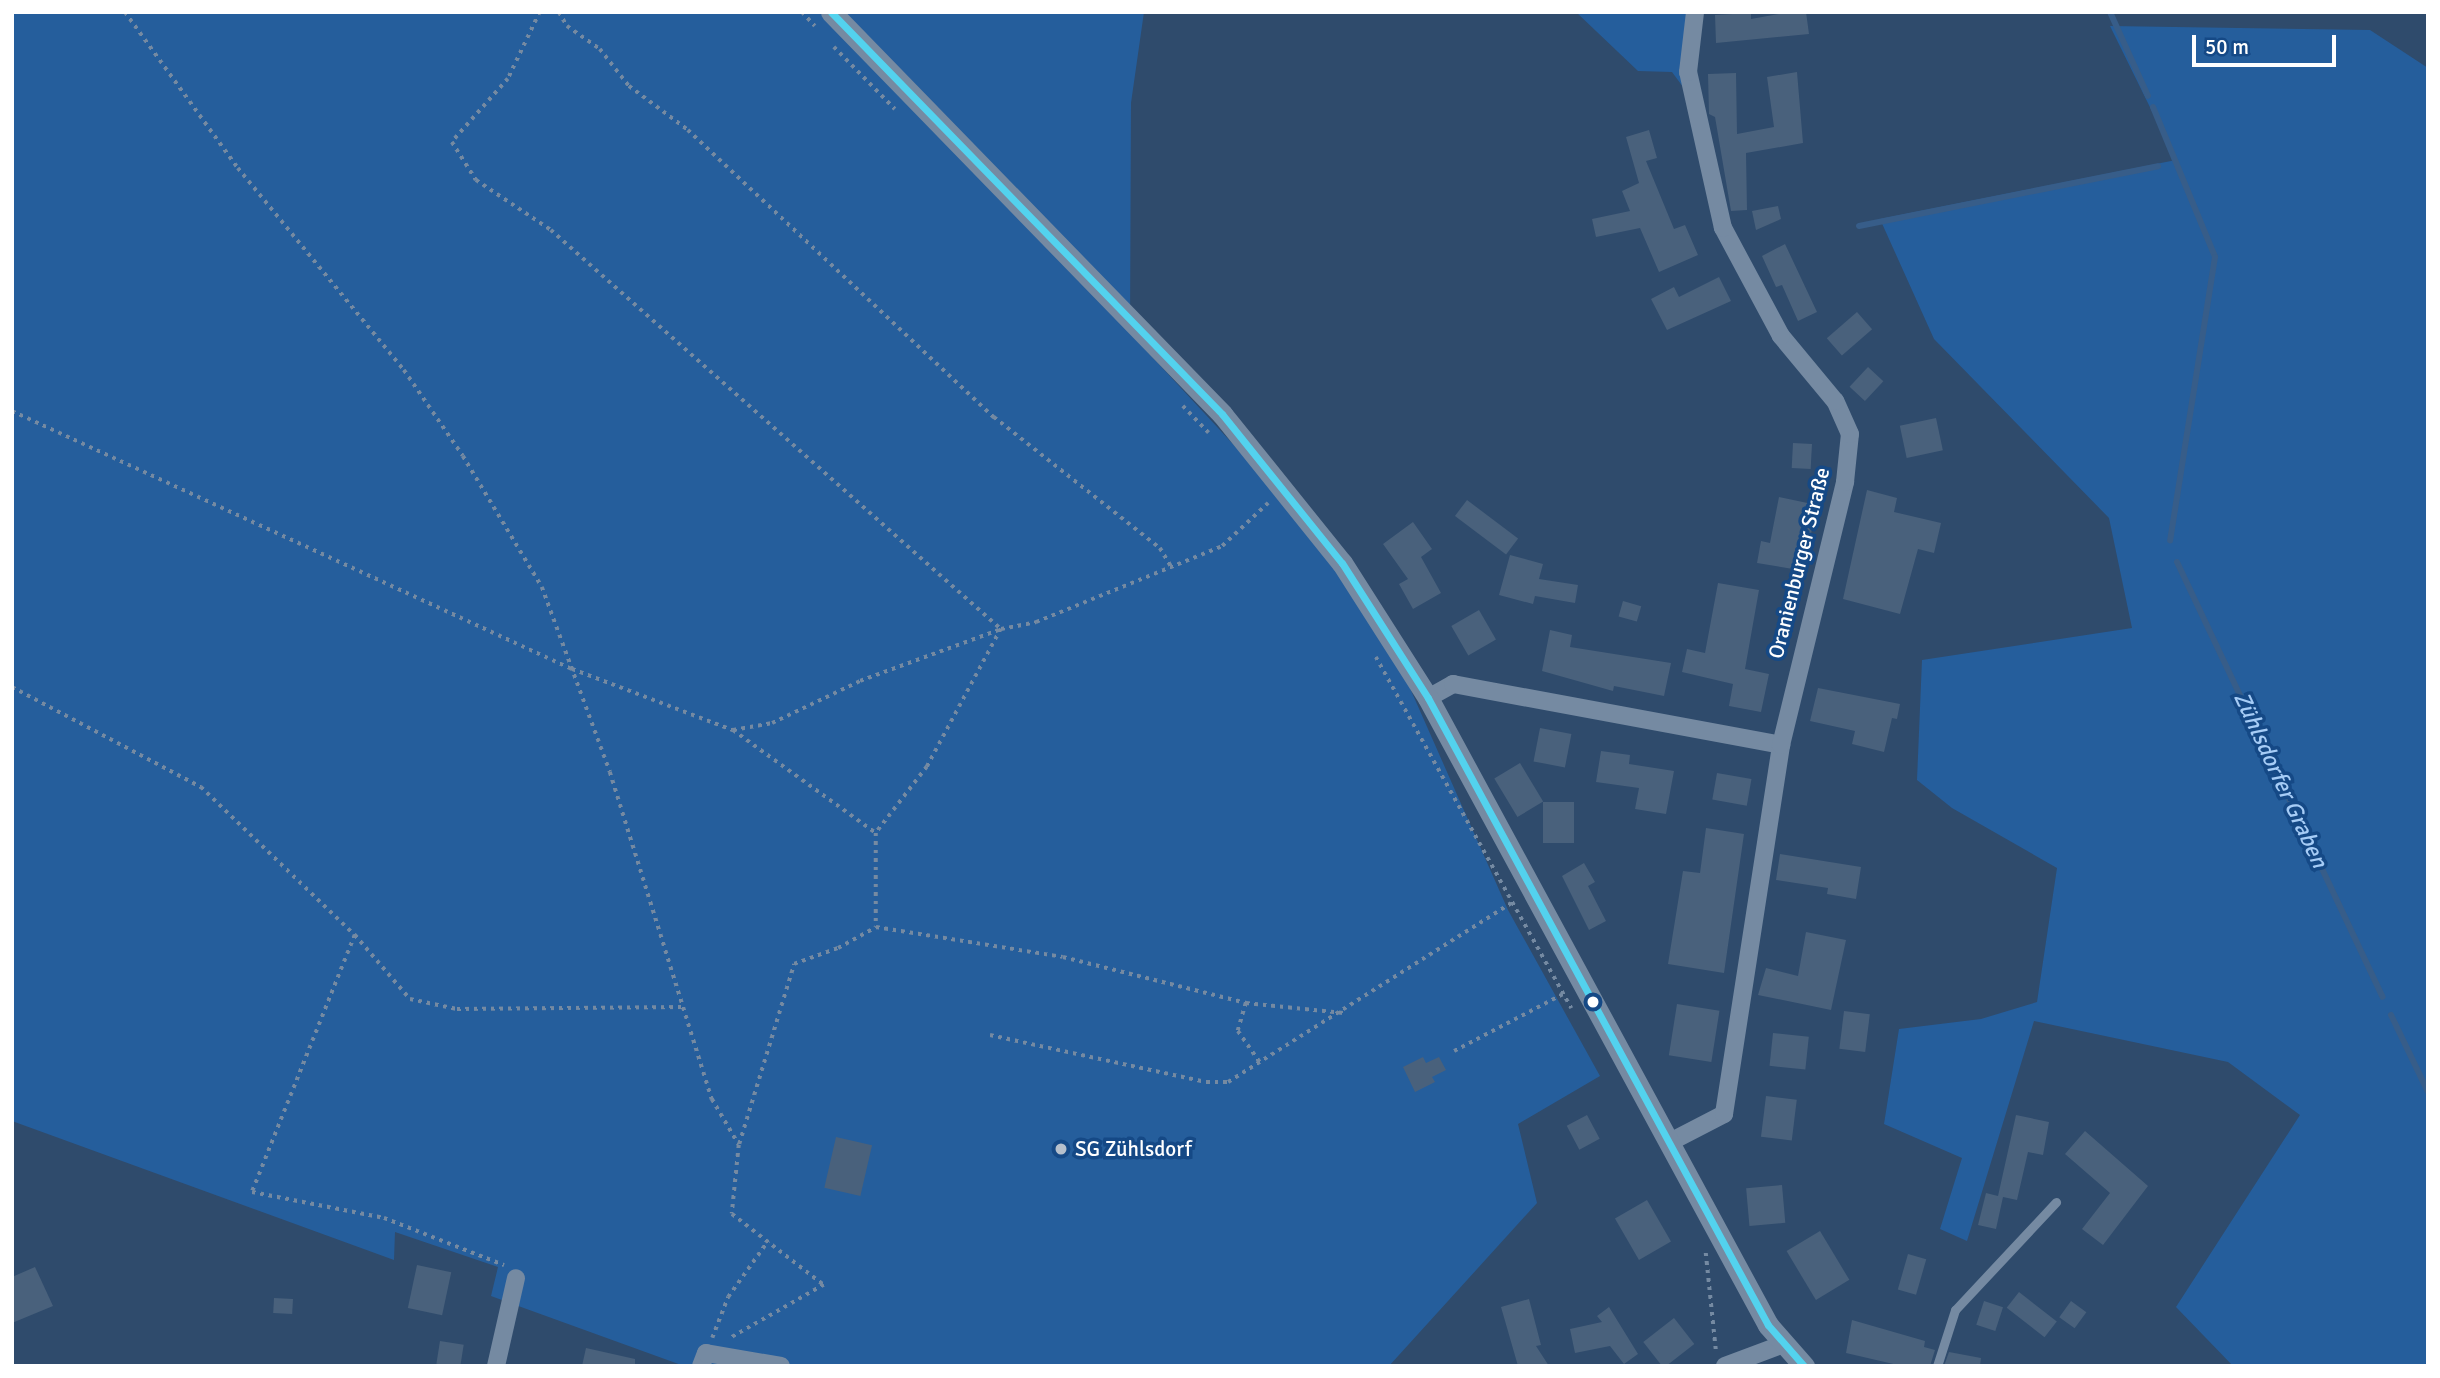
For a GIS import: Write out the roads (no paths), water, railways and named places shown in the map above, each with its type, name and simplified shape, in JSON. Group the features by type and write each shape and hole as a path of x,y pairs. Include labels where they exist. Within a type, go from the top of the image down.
{"street":[{"path":"831,12 1222,414 1284,486 1342,563 1429,698 1781,1345 1804,1366"},
{"name":"Oranienburger Straße","path":"1670,1142 1724,1114 1781,745 1845,482 1850,434 1835,401 1781,336 1723,228 1688,72 1695,12"},
{"path":"1429,698 1453,684 1781,745"},
{"path":"496,1366 516,1278"},
{"path":"1721,1359 1781,1345"},
{"path":"703,1359 781,1366"}],"lane":[{"path":"1937,1366 1955,1310 2056,1202"}],"waterway":[{"name":"Zühlsdorfer Graben","path":"2110,12 2148,96"},
{"name":"Zühlsdorfer Graben","path":"2153,107 2215,257 2170,540"},
{"path":"1859,226 2158,166"},
{"name":"Zühlsdorfer Graben","path":"2177,562 2383,997"},
{"name":"Zühlsdorfer Graben","path":"2391,1015 2428,1092"}],"place":[{"name":"SG Zühlsdorf","path":"1061,1149"}]}
